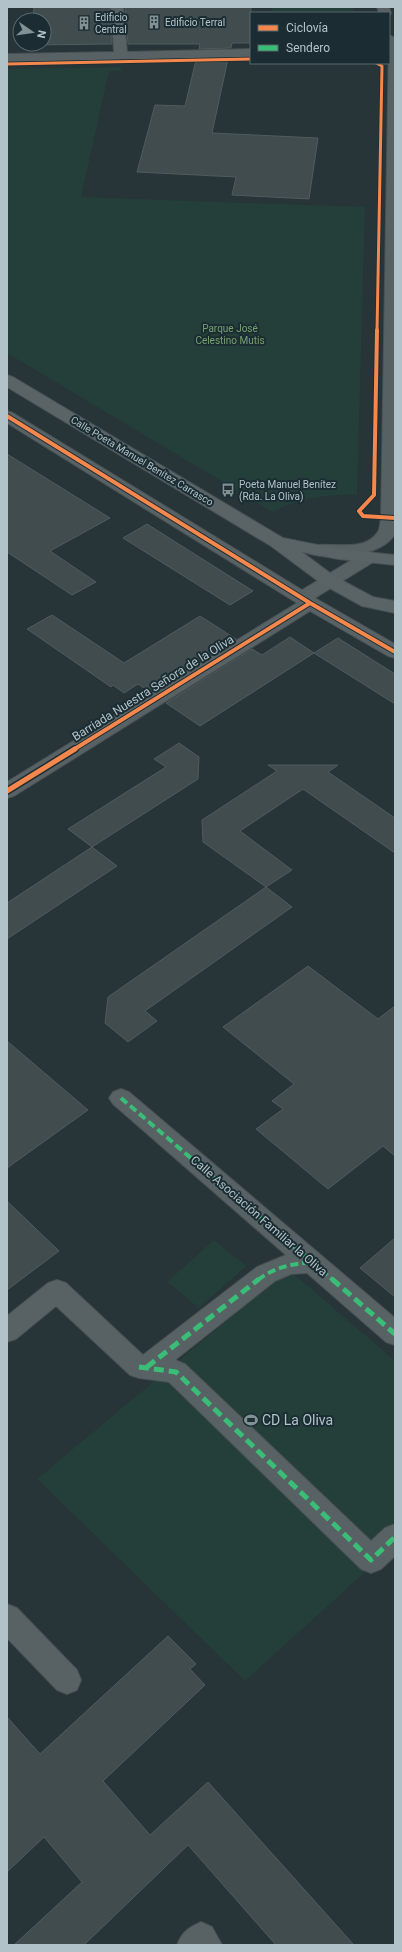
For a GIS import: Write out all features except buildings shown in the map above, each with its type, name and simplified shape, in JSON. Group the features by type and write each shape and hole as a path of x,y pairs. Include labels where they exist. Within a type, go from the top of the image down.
{"main road":[{"path":"316,550 355,550 375,544 386,535 393,523 394,63 391,48"},
{"name":"Calle Poeta Manuel Benítez Carrasco","path":"7,380 277,542 328,580 368,602 395,607"},
{"name":"Calle Poeta Manuel Benítez Carrasco","path":"277,542 316,550 395,560"}],"street":[{"path":"118,7 121,55"},
{"path":"7,58 250,53"},
{"path":"7,416 306,600 395,652"},
{"name":"Barriada Nuestra Señora de la Oliva","path":"7,791 112,726 306,600 328,580 369,557"},
{"name":"Calle Asociación Familiar la Oliva","path":"121,1098 395,1334"},
{"path":"143,1367 266,1274 290,1264 313,1262"},
{"path":"7,1331 57,1291 143,1367 176,1372 371,1560 395,1537"},
{"path":"7,1618 67,1680"},
{"path":"193,1945 201,1938 206,1945"}],"green space":[{"path":"271,7 353,7 354,12 272,12"},
{"name":"Parque José Celestino Mutis","path":"121,67 122,71 109,71 81,197 365,207 357,495 325,496 303,500 282,507 273,512 7,353 7,69"},
{"path":"214,1240 246,1266 199,1308 167,1282"},
{"name":"CD La Oliva","path":"288,1269 395,1361 395,1545 245,1681 37,1479"}],"marked path":[{"path":"121,1098 395,1334"},
{"path":"147,1367 266,1274 289,1264 313,1262"},
{"path":"139,1367 176,1372 371,1560 395,1537"}],"cycle path":[{"path":"7,64 250,59"},
{"path":"378,64 382,66 374,495 359,511 363,516 395,518"},
{"path":"7,416 310,603 395,652"},
{"path":"7,791 310,603"}],"place":[{"name":"Edificio Terral","path":"154,22"},
{"name":"Edificio Central","path":"84,23"},
{"name":"Poeta Manuel Benítez (Rda. La Oliva)","path":"228,490"},
{"name":"CD La Oliva","path":"251,1420"}]}
